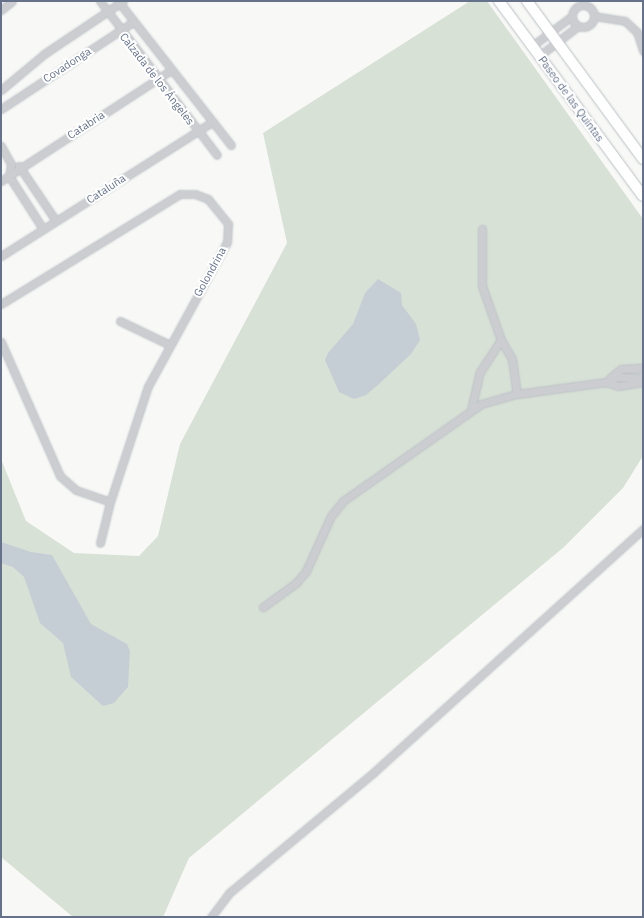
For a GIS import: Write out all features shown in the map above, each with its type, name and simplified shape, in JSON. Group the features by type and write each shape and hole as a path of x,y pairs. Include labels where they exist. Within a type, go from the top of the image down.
{"main road":[{"name":"Paseo de las Quintas","path":"499,1 643,196"},
{"name":"Paseo de las Quintas","path":"527,1 643,159"}],"street":[{"path":"1,10 12,1"},
{"name":"Calzada de los Ángeles","path":"100,1 119,31 217,155"},
{"path":"1,90 44,54 120,2"},
{"name":"Calzada de los Ángeles","path":"120,2 133,22 231,145"},
{"path":"532,46 572,16 579,3 590,7 594,16 591,24 578,26 539,56"},
{"path":"572,16 578,26"},
{"path":"594,16 625,21 637,32 643,51"},
{"name":"Covadonga","path":"1,109 133,22"},
{"name":"Catabria","path":"1,181 171,70"},
{"name":"Cataluña","path":"1,256 212,122"},
{"path":"1,146 11,164 9,176 43,229"},
{"path":"11,164 22,167 56,221"},
{"name":"Golondrina","path":"1,304 180,194 195,194 208,199 223,214 228,224 227,242 148,386 110,502 100,543"},
{"path":"482,230 480,278 501,340 512,359 517,394"},
{"path":"120,321 170,345"},
{"path":"471,410 480,372 501,340"},
{"path":"1,342 60,476 76,490 110,502"},
{"path":"606,382 621,369 643,368"},
{"path":"263,608 296,583 306,571 331,516 343,501 471,410 489,400 517,394 606,382 617,377 643,378"},
{"path":"606,382 618,386 643,382"},
{"path":"211,917 229,893 374,772 643,529"}],"shaded area":[{"path":"470,1 487,1 643,219 643,456 623,488 564,547 189,858 163,917 73,917 1,857 1,459 26,521 74,553 139,556 158,536 180,444 287,243 263,133"},
{"path":"378,279 401,293 402,305 416,324 420,340 411,354 379,384 366,395 354,399 339,392 325,360 328,353 353,324 365,293"},
{"path":"1,542 31,552 52,555 91,624 127,644 130,651 128,687 114,703 103,706 71,677 63,643 40,623 24,577 13,567 1,563"}]}
